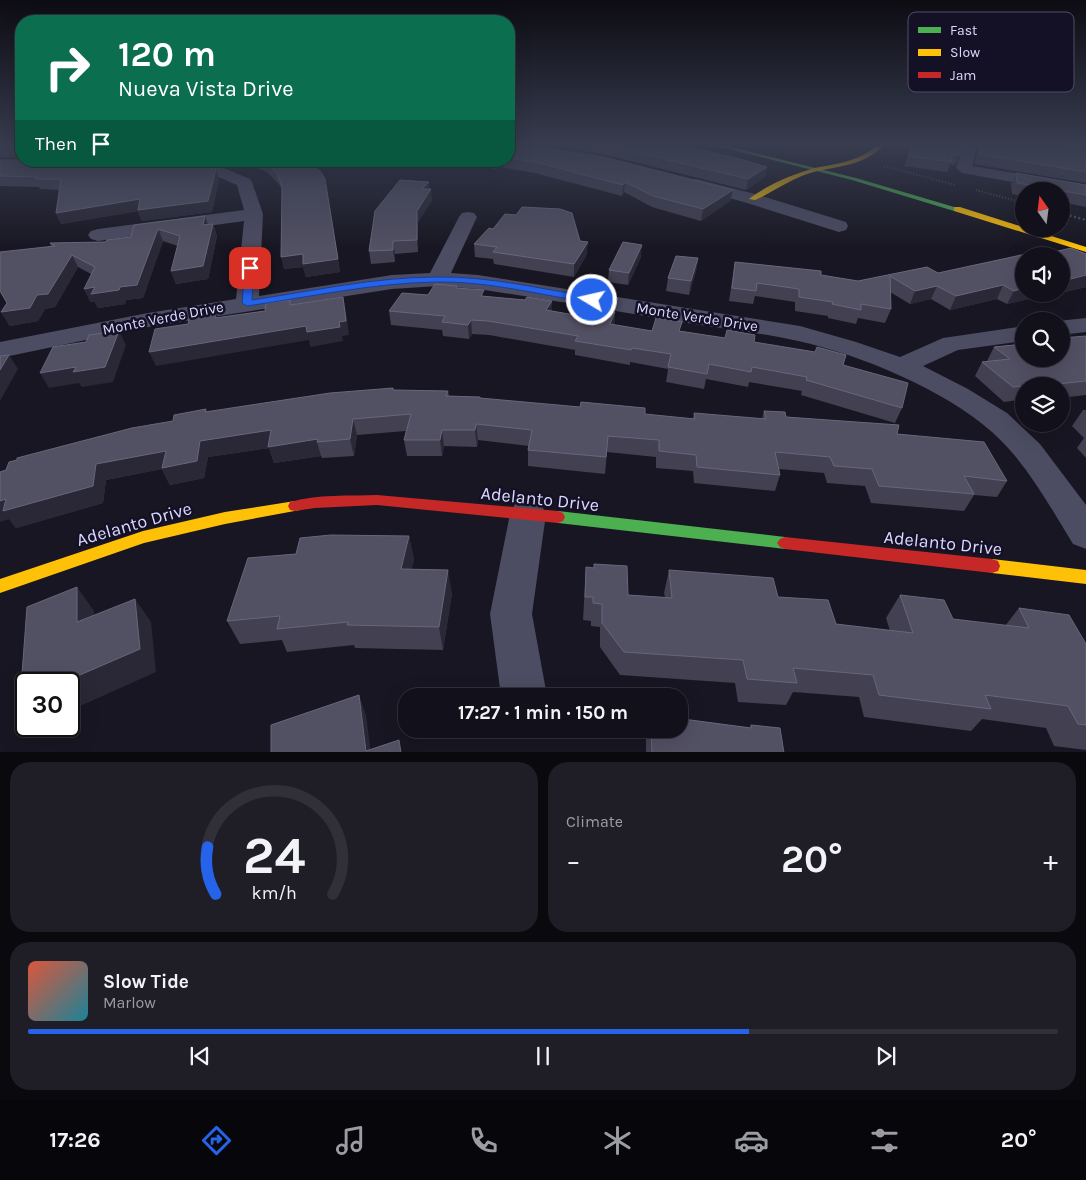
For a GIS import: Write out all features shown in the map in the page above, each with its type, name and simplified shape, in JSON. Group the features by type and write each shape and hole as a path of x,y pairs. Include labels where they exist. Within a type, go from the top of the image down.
{"main road":[{"path":"753,199 793,179"},
{"path":"865,179 1086,250"},
{"path":"891,179 939,192"},
{"name":"Adelanto Drive","path":"0,586 142,537 225,518 315,503 377,500 528,514 1086,577"}],"street":[{"path":"238,179 244,182 254,214 247,303"},
{"path":"678,180 753,199 839,226"},
{"path":"975,181 1086,190"},
{"path":"98,235 254,214"},
{"path":"438,279 468,217"},
{"name":"Monte Verde Drive","path":"0,350 148,320 247,303 392,282 438,279 478,282 800,334 850,346 902,366 952,391 1005,427 1049,477 1086,534"},
{"path":"1070,327 1086,325"},
{"path":"902,366 952,343 1015,334"},
{"path":"523,688 511,614 528,514"}],"path":[{"path":"934,179 956,185"},
{"path":"975,181 1015,199"},
{"path":"1070,216 1086,220"}],"building":[{"path":"61,179 213,179 208,201 138,210 140,199 56,213"},
{"path":"279,179 325,179 338,259 303,264 303,254 281,257 282,187"},
{"path":"600,179 690,179 733,190 703,209 653,196 625,182 623,185"},
{"path":"1017,179 1052,179 1068,182 1017,182"},
{"path":"400,180 429,182 422,189 431,189 417,211 417,240 393,241 393,250 369,251 375,211"},
{"path":"1070,182 1086,185 1086,195 1070,192"},
{"path":"522,207 560,209 572,213 580,241 588,242 574,264 493,252 497,247 474,244 489,228 493,229 505,214 516,215"},
{"path":"205,216 203,225 213,224 203,266 171,271 180,236 158,229 137,285 91,294 95,287 84,289 95,267 72,255 48,294 37,295 30,308 1,312 7,303 0,291 0,252 55,246 50,243 105,242 107,240 131,237 134,225"},
{"path":"623,242 642,245 629,273 609,270"},
{"path":"1070,248 1086,254 1086,275 1070,279"},
{"path":"676,256 698,258 691,281 668,278"},
{"path":"1015,256 1015,291 1003,285 956,296 937,286 915,291 890,276 891,309 861,304 861,310 832,304 833,302 799,297 799,289 757,283 756,291 732,288 735,262 821,271 821,275 858,281 927,267 938,273"},
{"path":"435,284 484,290 481,296 525,300 527,297 552,301 546,310 586,317 590,308 615,312 610,324 652,331 656,318 682,322 679,331 725,338 727,330 755,335 754,342 815,352 817,347 846,355 843,365 908,383 902,408 806,380 807,377 752,367 751,372 709,364 707,374 668,367 671,354 575,341 578,336 488,321 471,320 468,325 442,322 445,316 389,311 402,293 428,295"},
{"path":"343,297 346,321 339,322 340,327 307,332 306,326 149,352 155,329 188,324 190,316 216,311 215,318 265,311 266,303 290,300 290,305"},
{"path":"119,331 105,367 73,372 76,367 40,373 53,347 86,342 89,335"},
{"path":"1086,336 1086,381 1070,383 1070,377 1015,377 1015,387 1013,387 982,362 1010,359 994,347 1015,345 1015,367 1070,367 1070,337"},
{"path":"9,355 0,370 0,356"},
{"path":"393,388 393,390 448,391 446,396 480,397 580,407 581,402 645,408 645,414 695,419 694,413 766,419 764,411 785,412 786,417 899,425 897,434 984,442 1007,481 964,476 974,494 879,486 872,469 834,466 830,457 775,452 780,475 697,467 696,455 659,451 659,440 608,436 606,457 528,450 532,430 476,424 475,430 442,430 440,440 404,440 411,414 353,419 350,439 317,442 318,439 268,447 271,430 200,441 197,461 162,468 166,451 96,464 93,486 3,511 6,499 0,501 0,472 6,470 9,462 17,460 17,458 132,428 173,421 174,415 206,409 205,412 330,393"},
{"path":"331,535 409,536 401,569 448,570 439,627 347,625 348,622 277,629 280,616 227,621 248,558 296,554 300,538"},
{"path":"594,564 627,566 628,595 672,598 669,570 773,578 778,597 828,600 836,624 913,633 900,595 944,600 953,619 1029,628 1019,608 1069,615 1086,644 1086,725 1078,724 1068,706 985,695 991,709 879,695 873,675 793,668 797,683 747,679 743,660 624,652 602,623 602,604 593,603 593,597 585,597 586,567 594,568"},
{"path":"77,587 77,622 135,599 140,649 80,675 80,672 22,672 27,607"},
{"path":"359,695 366,751 399,740 401,752 271,752 271,725"},
{"path":"688,720 751,728 751,725 780,728 784,752 652,752 651,738 688,738"}],"traffic: fast":[{"path":"854,179 957,209"},
{"path":"558,517 785,543"}],"traffic: slow":[{"path":"753,199 791,179"},
{"path":"957,209 1086,250"},
{"path":"0,586 143,537 225,518 295,506"},
{"path":"992,566 1086,577"}],"traffic: jam":[{"path":"295,506 315,503 377,500 558,517"},
{"path":"785,543 992,566"}],"route":[{"path":"250,268 247,303 392,282 438,279 478,282 592,300"}]}
